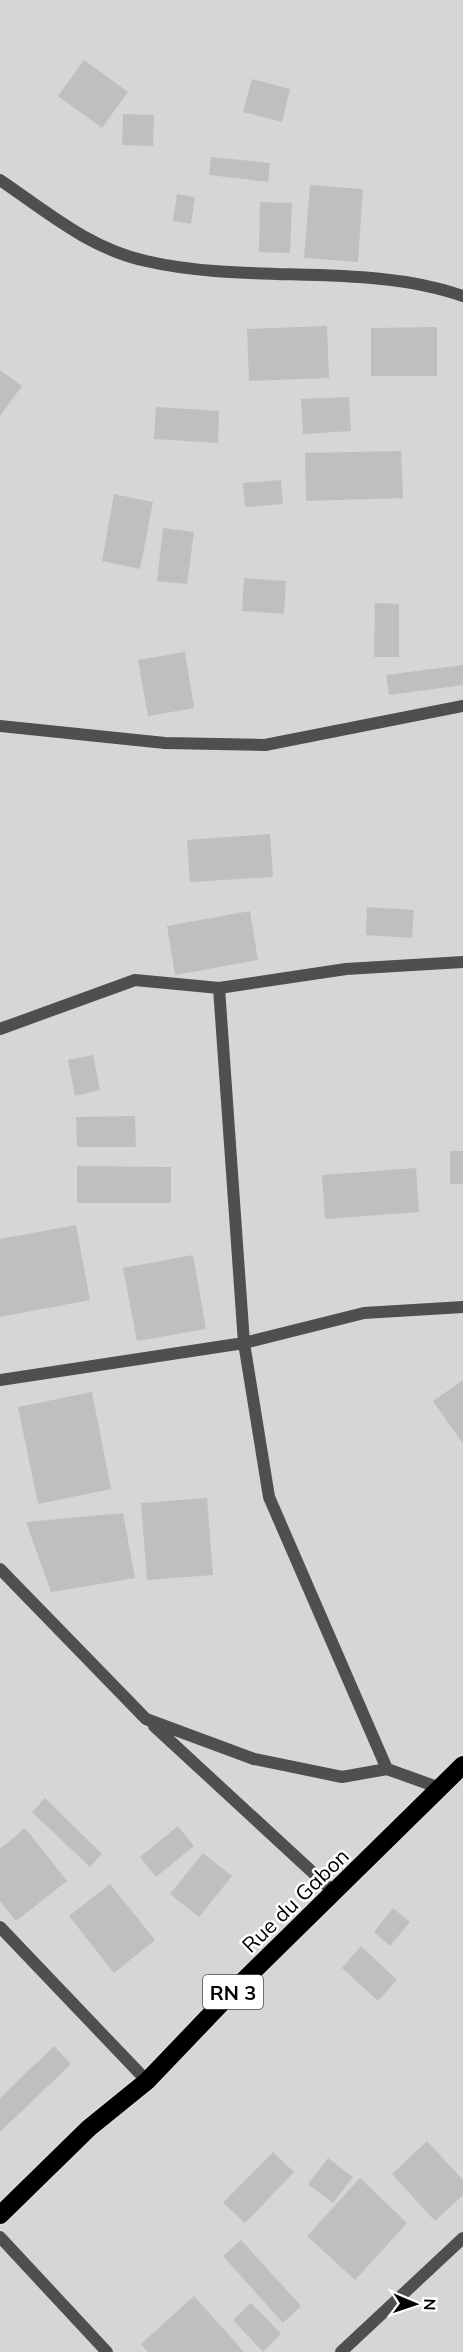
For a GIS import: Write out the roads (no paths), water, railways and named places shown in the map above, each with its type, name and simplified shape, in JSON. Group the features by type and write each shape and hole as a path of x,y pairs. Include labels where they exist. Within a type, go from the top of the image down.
{"highway":[{"name":"Rue du Gabon","path":"0,2215 88,2128 147,2081 235,1989 463,1766"}],"street":[{"path":"0,180 91,243 146,261 213,271 367,278 438,287 463,296"},
{"path":"0,726 165,743 265,745 463,706"},
{"path":"0,1029 135,980 219,988 346,969 463,962"},
{"path":"219,988 244,1343 269,1497 387,1769"},
{"path":"0,1380 244,1343 364,1313 463,1307"},
{"path":"0,1569 146,1719 335,1893"},
{"path":"146,1719 254,1759 342,1777 387,1769 440,1788"},
{"path":"0,1926 147,2081"},
{"path":"0,2237 107,2352"},
{"path":"341,2352 463,2238"}]}
